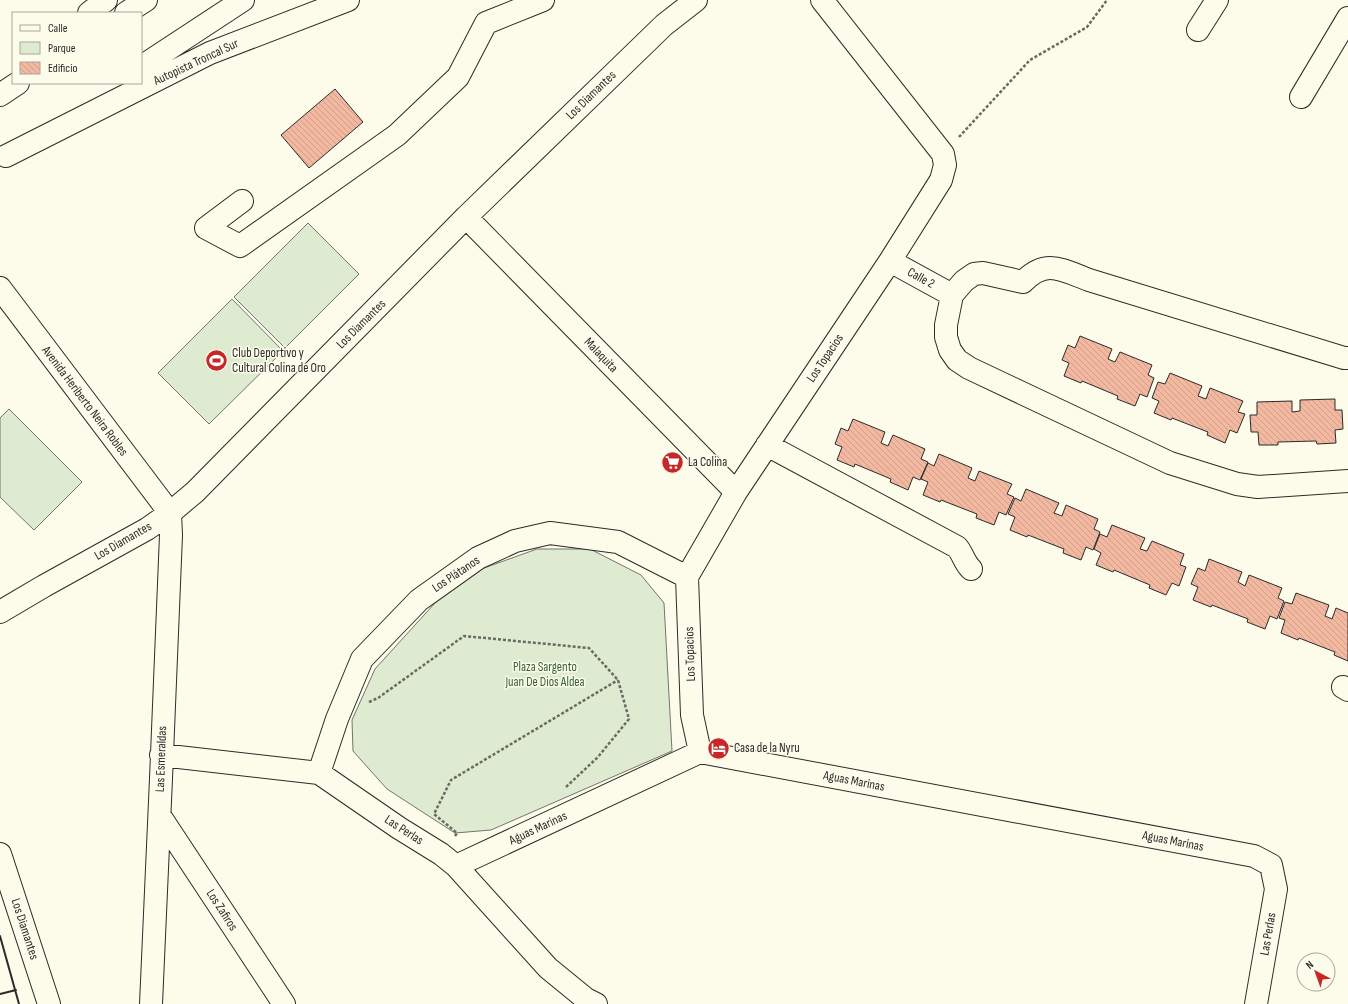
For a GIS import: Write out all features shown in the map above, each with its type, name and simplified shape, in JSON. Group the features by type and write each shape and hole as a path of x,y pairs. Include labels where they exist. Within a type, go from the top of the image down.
{"main road":[{"path":"90,12 106,0"},
{"path":"128,12 146,0"},
{"name":"Autopista Troncal Sur","path":"142,66 243,0"},
{"name":"Autopista Troncal Sur","path":"3,158 210,53 348,0"},
{"path":"242,201 206,228 240,246 397,135 458,77 486,23 543,0"},
{"name":"Los Diamantes","path":"0,612 147,529 170,513 199,488 466,217 664,24 696,0"},
{"path":"822,0 943,154"},
{"path":"1198,30 1217,0"},
{"path":"1301,97 1348,18"},
{"path":"0,81 12,72"},
{"path":"0,95 16,84"},
{"name":"Autopista Troncal Sur","path":"3,158 115,84"},
{"name":"Los Topacios","path":"700,752 692,715 687,577 736,492 890,261 941,180 945,166 943,154"},
{"name":"Malaquita","path":"466,217 736,492"},
{"name":"Calle 2","path":"890,261 952,295"},
{"path":"1348,358 1111,287 1052,267 1039,270 1023,282 983,273 974,274 964,281 952,295 946,325 946,337 950,350 957,360 969,368 1170,463 1237,484 1258,487 1348,481"},
{"name":"Avenida Heriberto Neira Robles","path":"0,288 170,513"},
{"path":"767,445 957,547 962,553 966,564 970,569"},
{"name":"Las Esmeraldas","path":"151,1004 171,535 170,513"},
{"name":"Los Plátanos","path":"319,773 337,719 362,659 419,600 478,558 515,541 550,533 618,542 687,577"},
{"name":"Aguas Marinas","path":"449,860 700,752 1254,856 1271,865"},
{"name":"Las Perlas","path":"161,755 319,773 399,828 449,860 548,968 586,999 596,1004"},
{"name":"Los Zafiros","path":"160,816 284,1004"},
{"name":"Los Diamantes","path":"0,854 49,1004"},
{"name":"Las Perlas","path":"1256,1004 1276,888 1271,865"}],"path":[{"path":"943,154 1030,60 1087,27 1107,0"},
{"path":"337,719 378,698 464,636 589,648 618,680 629,719 598,757 563,790"},
{"path":"449,860 457,833 434,814 451,780 618,680"}],"green space":[{"path":"308,223 359,274 285,348 234,297"},
{"path":"232,299 283,351 209,424 158,373"},
{"path":"9,409 82,482 34,530 0,497 0,418"},
{"name":"Plaza Sargento Juan De Dios Aldea","path":"537,549 590,549 641,575 664,603 672,751 491,830 455,833 387,789 353,751 352,720 375,669 435,603 484,568"}],"building":[{"path":"335,89 363,122 309,168 281,135"},
{"path":"1080,336 1112,349 1108,359 1115,362 1120,352 1152,365 1148,375 1154,378 1147,397 1140,394 1135,406 1117,399 1118,396 1082,381 1081,383 1064,376 1069,363 1062,360 1068,345 1075,348"},
{"path":"1170,373 1202,386 1198,396 1206,399 1210,388 1243,401 1238,412 1245,414 1237,433 1230,430 1225,443 1207,435 1208,432 1172,418 1171,420 1154,413 1159,401 1152,398 1158,382 1165,384"},
{"path":"1335,399 1335,410 1342,410 1343,429 1335,430 1336,443 1317,444 1316,441 1278,442 1278,445 1259,445 1258,432 1251,432 1250,415 1257,415 1257,402 1292,401 1292,412 1300,411 1300,400"},
{"path":"853,419 885,432 881,443 888,446 893,435 925,449 921,459 928,462 920,480 913,477 908,490 890,482 891,479 855,464 854,467 837,460 842,447 835,444 841,428 848,431"},
{"path":"939,454 972,468 968,478 975,481 979,471 1012,484 1007,494 1014,497 1006,515 999,512 994,525 976,518 977,514 941,500 940,502 923,495 928,482 921,479 928,463 934,466"},
{"path":"1026,489 1059,503 1054,513 1062,516 1066,505 1098,519 1094,529 1100,532 1093,550 1086,547 1081,560 1063,553 1064,549 1028,535 1027,537 1010,530 1015,517 1008,514 1015,498 1021,501"},
{"path":"1112,525 1145,538 1140,549 1147,551 1152,541 1184,554 1180,565 1186,567 1179,586 1172,583 1166,595 1149,588 1150,585 1114,570 1113,572 1096,565 1101,553 1094,549 1100,534 1107,537"},
{"path":"1209,559 1242,572 1238,582 1245,586 1249,575 1282,588 1278,598 1284,601 1277,619 1270,616 1265,629 1247,622 1248,619 1212,605 1211,607 1193,600 1198,587 1191,584 1198,568 1205,571"},
{"path":"1296,593 1329,605 1325,616 1332,619 1336,608 1348,613 1348,661 1334,655 1335,652 1299,638 1298,640 1281,633 1285,620 1279,618 1285,602 1292,604"}],"wall":[{"path":"0,936 19,1004"},
{"path":"0,994 16,990"}],"place":[{"name":"Club Deportivo y Cultural Colina de Oro","path":"217,360"},
{"name":"La Colina","path":"672,462"},
{"name":"Casa de la Nyru","path":"718,748"}]}
